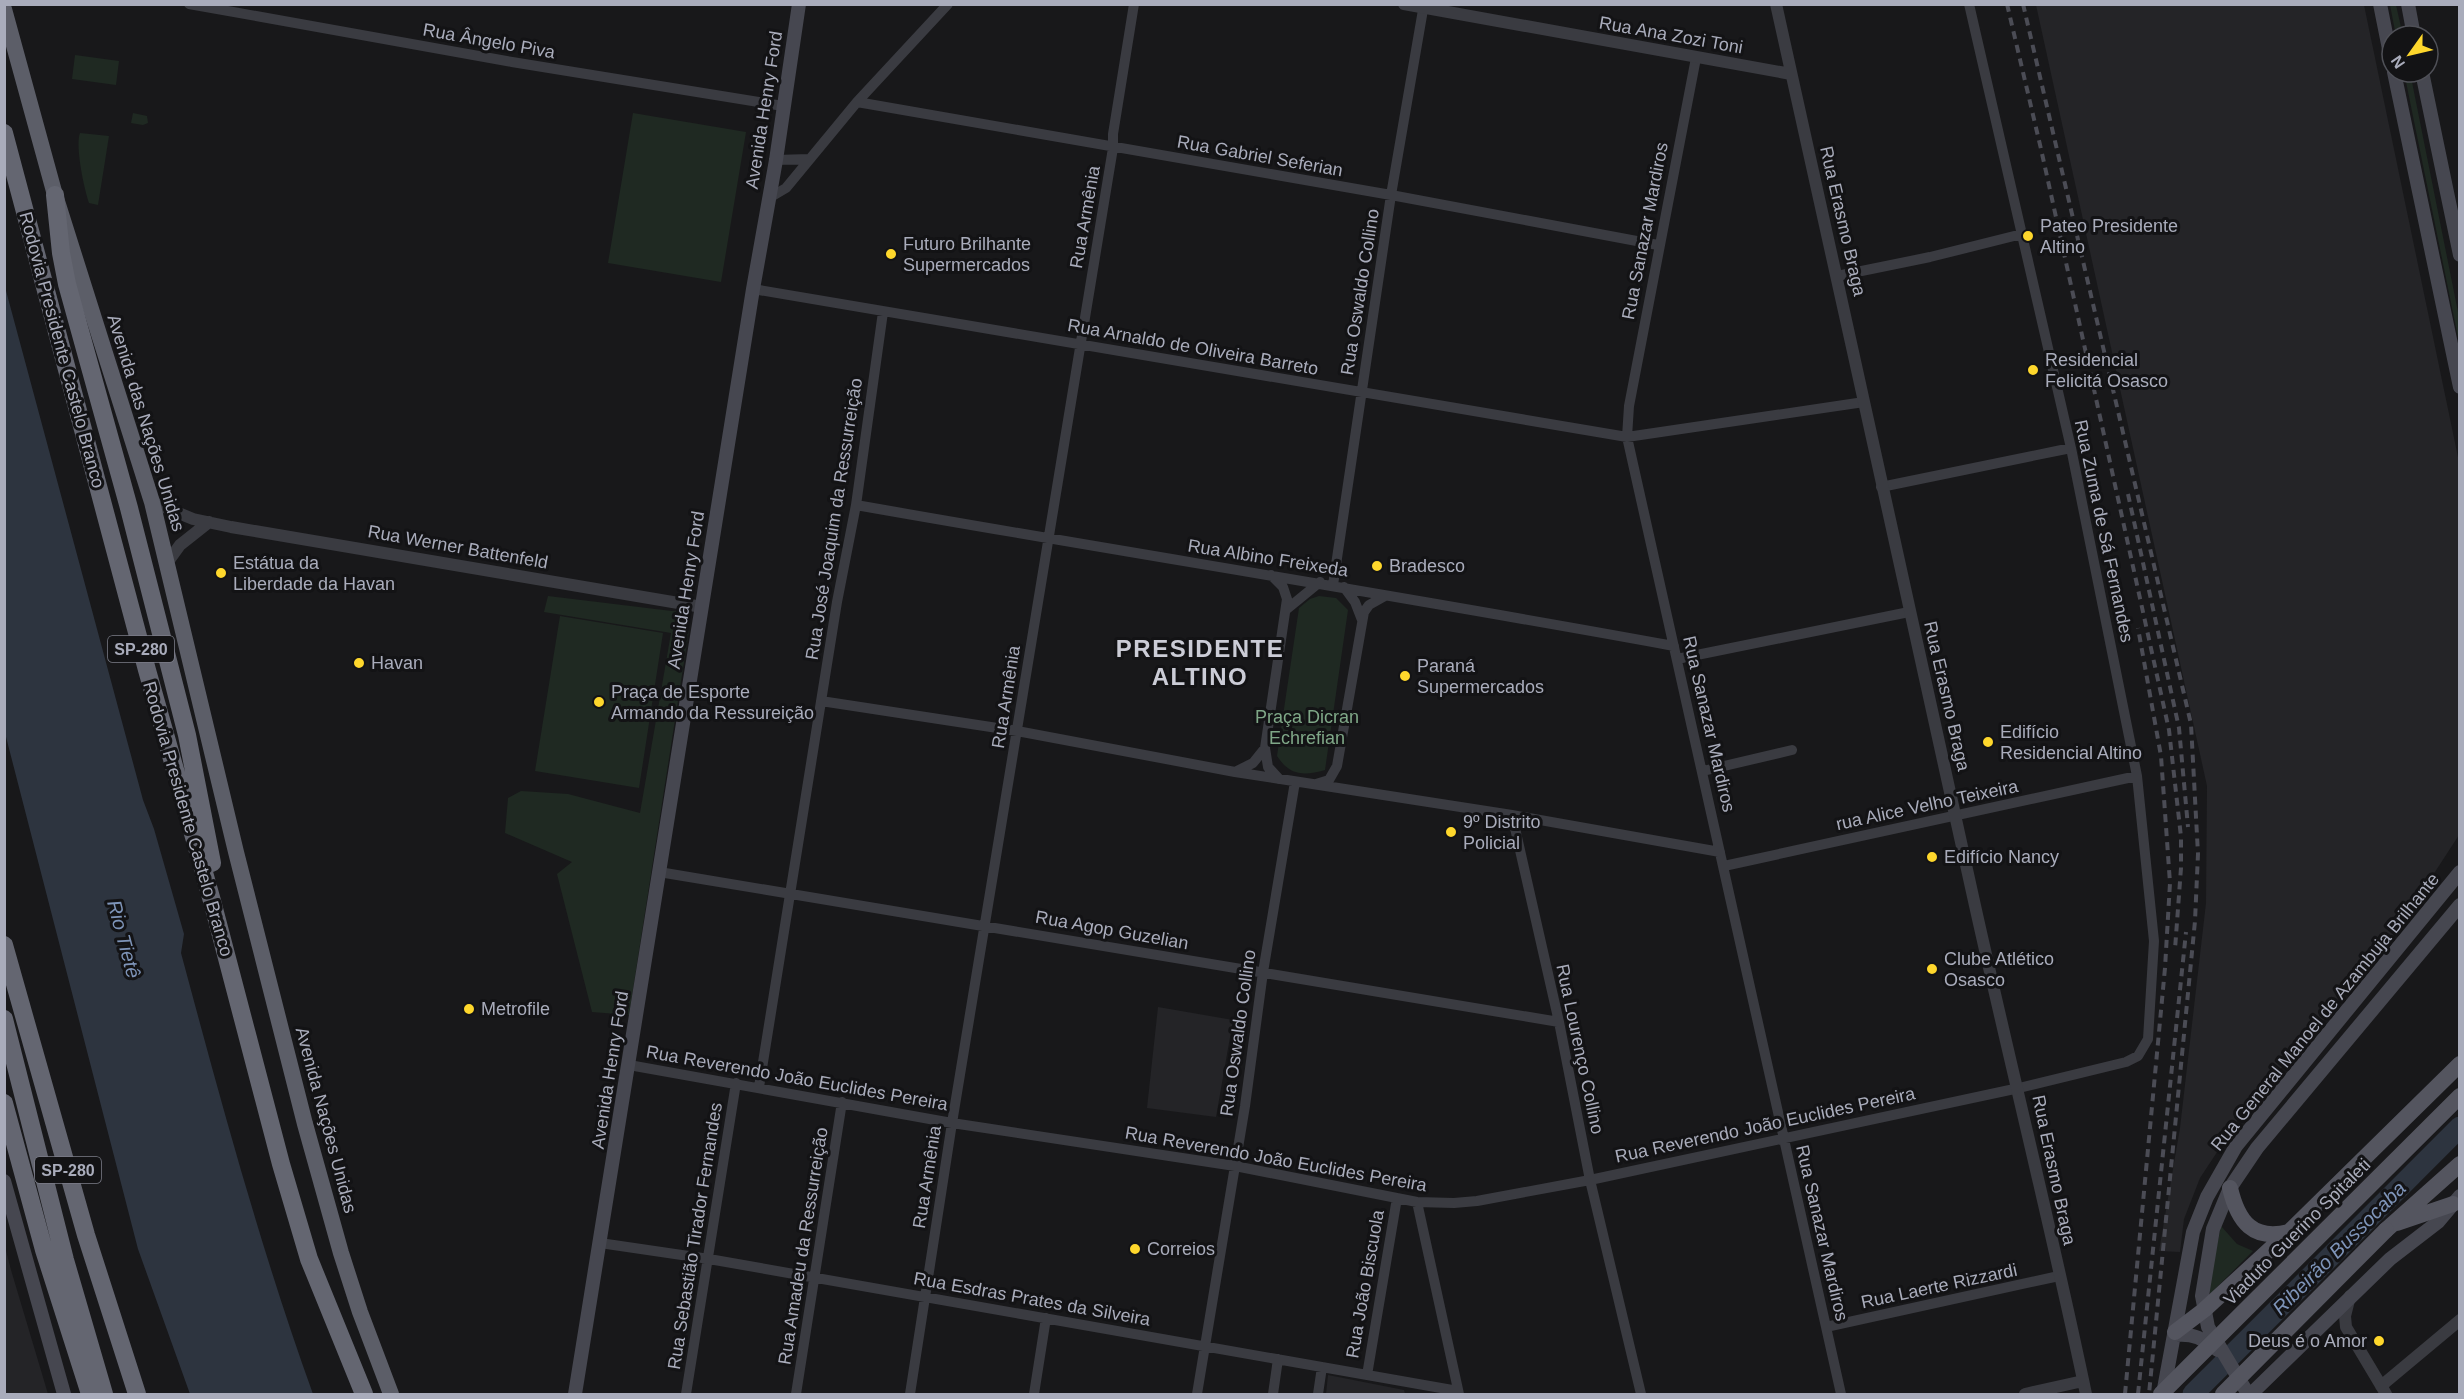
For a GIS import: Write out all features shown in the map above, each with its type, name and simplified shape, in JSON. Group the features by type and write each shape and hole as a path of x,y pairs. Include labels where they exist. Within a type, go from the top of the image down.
{"highway":[{"name":"Avenida das Nações Unidas","path":"4,9 56,195 152,502 236,852"},
{"name":"Rodovia Presidente Castelo Branco","path":"4,133 281,1164 309,1259 364,1395"},
{"path":"56,195 61,253 67,284 129,508 187,735 212,856 212,901"},
{"name":"Avenida Nações Unidas","path":"236,852 332,1221 360,1312 391,1395"},
{"name":"SP-280","path":"4,945 86,1235 137,1395"},
{"path":"4,1019 65,1260 104,1395"},
{"path":"4,1103 44,1250 90,1395"}],"main road":[{"name":"Avenida Henry Ford","path":"575,1395 753,289 776,160 799,4"},
{"path":"2380,4 2384,24"},
{"path":"2408,4 2412,24"},
{"path":"2397,84 2460,387"},
{"path":"2424,84 2460,255"},
{"name":"Rua General Manoel de Azambuja Brilhante","path":"2162,1395 2193,1232 2207,1197 2236,1146 2460,872"},
{"name":"Rua General Manoel de Azambuja Brilhante","path":"2249,1395 2208,1327 2202,1296 2213,1229 2230,1188 2257,1148 2460,904"},
{"path":"2175,1334 2290,1231 2460,1064"},
{"name":"Viaduto Guerino Spitaleti","path":"2162,1395 2460,1096"},
{"path":"2223,1395 2389,1227 2460,1164"},
{"path":"4,1181 64,1395"},
{"path":"2230,1188 2238,1213 2250,1227 2261,1234 2273,1236 2290,1231"},
{"path":"2389,1227 2456,1200"},
{"path":"2249,1395 2390,1259 2438,1222 2456,1200"},
{"path":"2175,1334 2196,1336 2225,1358"}],"street":[{"name":"Rua Ângelo Piva","path":"189,4 512,62 783,106"},
{"path":"769,198 786,188 857,102 948,4"},
{"name":"Rua Armênia","path":"910,1395 952,1123 1113,148 1113,134 1134,4"},
{"name":"Rua Ana Zozi Toni","path":"1404,4 1791,74"},
{"name":"Rua Erasmo Braga","path":"1776,4 1837,276 1881,487 1957,817 1972,892 2019,1088 2086,1395"},
{"name":"Rua Zuma de Sá Fernandes","path":"1968,4 2071,448 2136,776 2154,941 2148,1039 2138,1056 2126,1062"},
{"name":"Rua Oswaldo Collino","path":"1339,586 1361,392 1391,195 1424,6"},
{"name":"Rua Sanazar Mardiros","path":"1696,58 1658,245 1629,406 1627,437 1841,1395"},
{"name":"Rua Gabriel Seferian","path":"857,102 1391,195 1658,245"},
{"path":"776,160 810,159"},
{"path":"1837,276 1930,257 2022,234"},
{"name":"Rua Arnaldo de Oliveira Barreto","path":"753,289 1627,437 1864,402"},
{"name":"Rua José Joaquim da Ressurreição","path":"759,1088 837,602 856,505 883,312"},
{"path":"1881,487 2071,448"},
{"name":"Rua Werner Battenfeld","path":"152,502 193,519 702,607"},
{"name":"Rua Albino Freixeda","path":"856,505 1049,539 1320,582 1385,596 1674,646"},
{"path":"167,563 180,545 209,522"},
{"path":"1271,575 1283,587 1287,609 1265,748 1268,767 1278,780"},
{"path":"1287,609 1320,582"},
{"path":"1339,586 1355,602 1362,620"},
{"path":"1313,784 1329,780 1337,766 1362,620 1369,605 1385,596"},
{"path":"1677,659 1909,612"},
{"path":"821,701 1017,731 1278,780 1512,815 1720,852"},
{"path":"1235,772 1253,763 1265,748"},
{"path":"1703,771 1792,750"},
{"path":"1337,766 1347,790"},
{"name":"rua Alice Velho Teixeira","path":"1724,866 1957,817 2136,776"},
{"name":"Rua Oswaldo Collino","path":"1197,1395 1295,782"},
{"name":"Rua Lourenço Collino","path":"1512,815 1559,1022 1590,1180 1641,1395"},
{"name":"Rua Agop Guzelian","path":"659,872 790,892 1559,1022"},
{"name":"Rua Reverendo João Euclides Pereira","path":"629,1065 952,1123 1234,1166 1417,1202 1477,1201 1590,1180 2019,1088 2126,1062"},
{"name":"Rua Sebastião Tirador Fernandes","path":"686,1395 736,1083"},
{"name":"Rua Amadeu da Ressurreição","path":"795,1395 842,1102"},
{"name":"Rua João Biscuola","path":"1367,1375 1397,1198"},
{"path":"1417,1202 1459,1393"},
{"name":"Rua Esdras Prates da Silveira","path":"600,1243 708,1259 926,1297 1459,1393"},
{"name":"Rua Laerte Rizzardi","path":"1826,1327 2059,1276"},
{"path":"2350,1296 2345,1316 2346,1327 2383,1390 2460,1320"},
{"path":"1034,1395 1046,1318"},
{"path":"2318,1327 2336,1324 2346,1327"},
{"path":"1273,1395 1278,1359"},
{"path":"1318,1395 1322,1367"},
{"path":"2025,1395 2083,1381"}],"shaded area":[{"path":"2036,5 2364,5 2459,462 2459,835 2381,955 2246,1108 2200,1178 2184,1219 2180,1252 2159,1251 2180,1128 2206,903 2207,786"},
{"path":"1158,1007 1233,1020 1216,1117 1147,1108"},
{"path":"4,1243 11,1270 48,1394 5,1394"},
{"path":"1328,1375 1404,1390 1405,1394 1326,1394"}],"green space":[{"path":"2390,5 2396,5 2400,24 2394,24"},
{"path":"75,55 119,61 116,85 72,79"},
{"path":"2406,84 2412,84 2459,317 2459,342"},
{"path":"133,113 147,116 148,123 143,125 131,123"},
{"path":"633,113 746,132 721,282 608,263"},
{"path":"80,133 109,136 98,205 89,203 85,188 79,157"},
{"path":"548,596 680,612 689,630 629,1015 592,1012 557,874 572,862 505,833 508,798 521,791 568,794 640,813 671,633 544,612"},
{"name":"Praça Dicran Echrefian","path":"1319,596 1336,598 1348,610 1325,770 1298,773 1282,763 1277,756 1299,608 1310,599"},
{"name":"Praça de Esporte Armando da Ressureição","path":"560,616 663,633 639,788 535,771"},
{"path":"2221,1226 2237,1244 2253,1251 2210,1294 2209,1284"}],"water":[{"name":"Rio Tietê","path":"5,287 143,800 154,829 184,934 181,953 227,1120 276,1285 313,1394 190,1394 138,1249 5,733"}],"waterway":[{"name":"Ribeirão Bussocaba","path":"2193,1394 2460,1127"}],"railway":[{"path":"2007,4 2169,730 2181,837 2175,949"},
{"path":"2023,4 2191,724 2198,854 2195,921 2149,1394"},
{"path":"2128,494 2179,728 2188,827"},
{"path":"2125,1394 2165,968 2170,883 2161,756 2138,628"},
{"path":"2138,1394 2186,932"}],"place":[{"name":"Pateo Presidente Altino","path":"2028,236"},
{"name":"Futuro Brilhante Supermercados","path":"891,254"},
{"name":"Residencial Felicitá Osasco","path":"2033,370"},
{"name":"Bradesco","path":"1377,566"},
{"name":"Estátua da Liberdade da Havan","path":"221,573"},
{"name":"Havan","path":"359,663"},
{"name":"Paraná Supermercados","path":"1405,676"},
{"name":"Praça de Esporte Armando da Ressureição","path":"599,702"},
{"name":"Edifício Residencial Altino","path":"1988,742"},
{"name":"9º Distrito Policial","path":"1451,832"},
{"name":"Edifício Nancy","path":"1932,857"},
{"name":"Clube Atlético Osasco","path":"1932,969"},
{"name":"Metrofile","path":"469,1009"},
{"name":"Correios","path":"1135,1249"},
{"name":"Deus é o Amor","path":"2379,1341"}],"district":[{"name":"PRESIDENTE ALTINO","path":"1200,662"}]}
